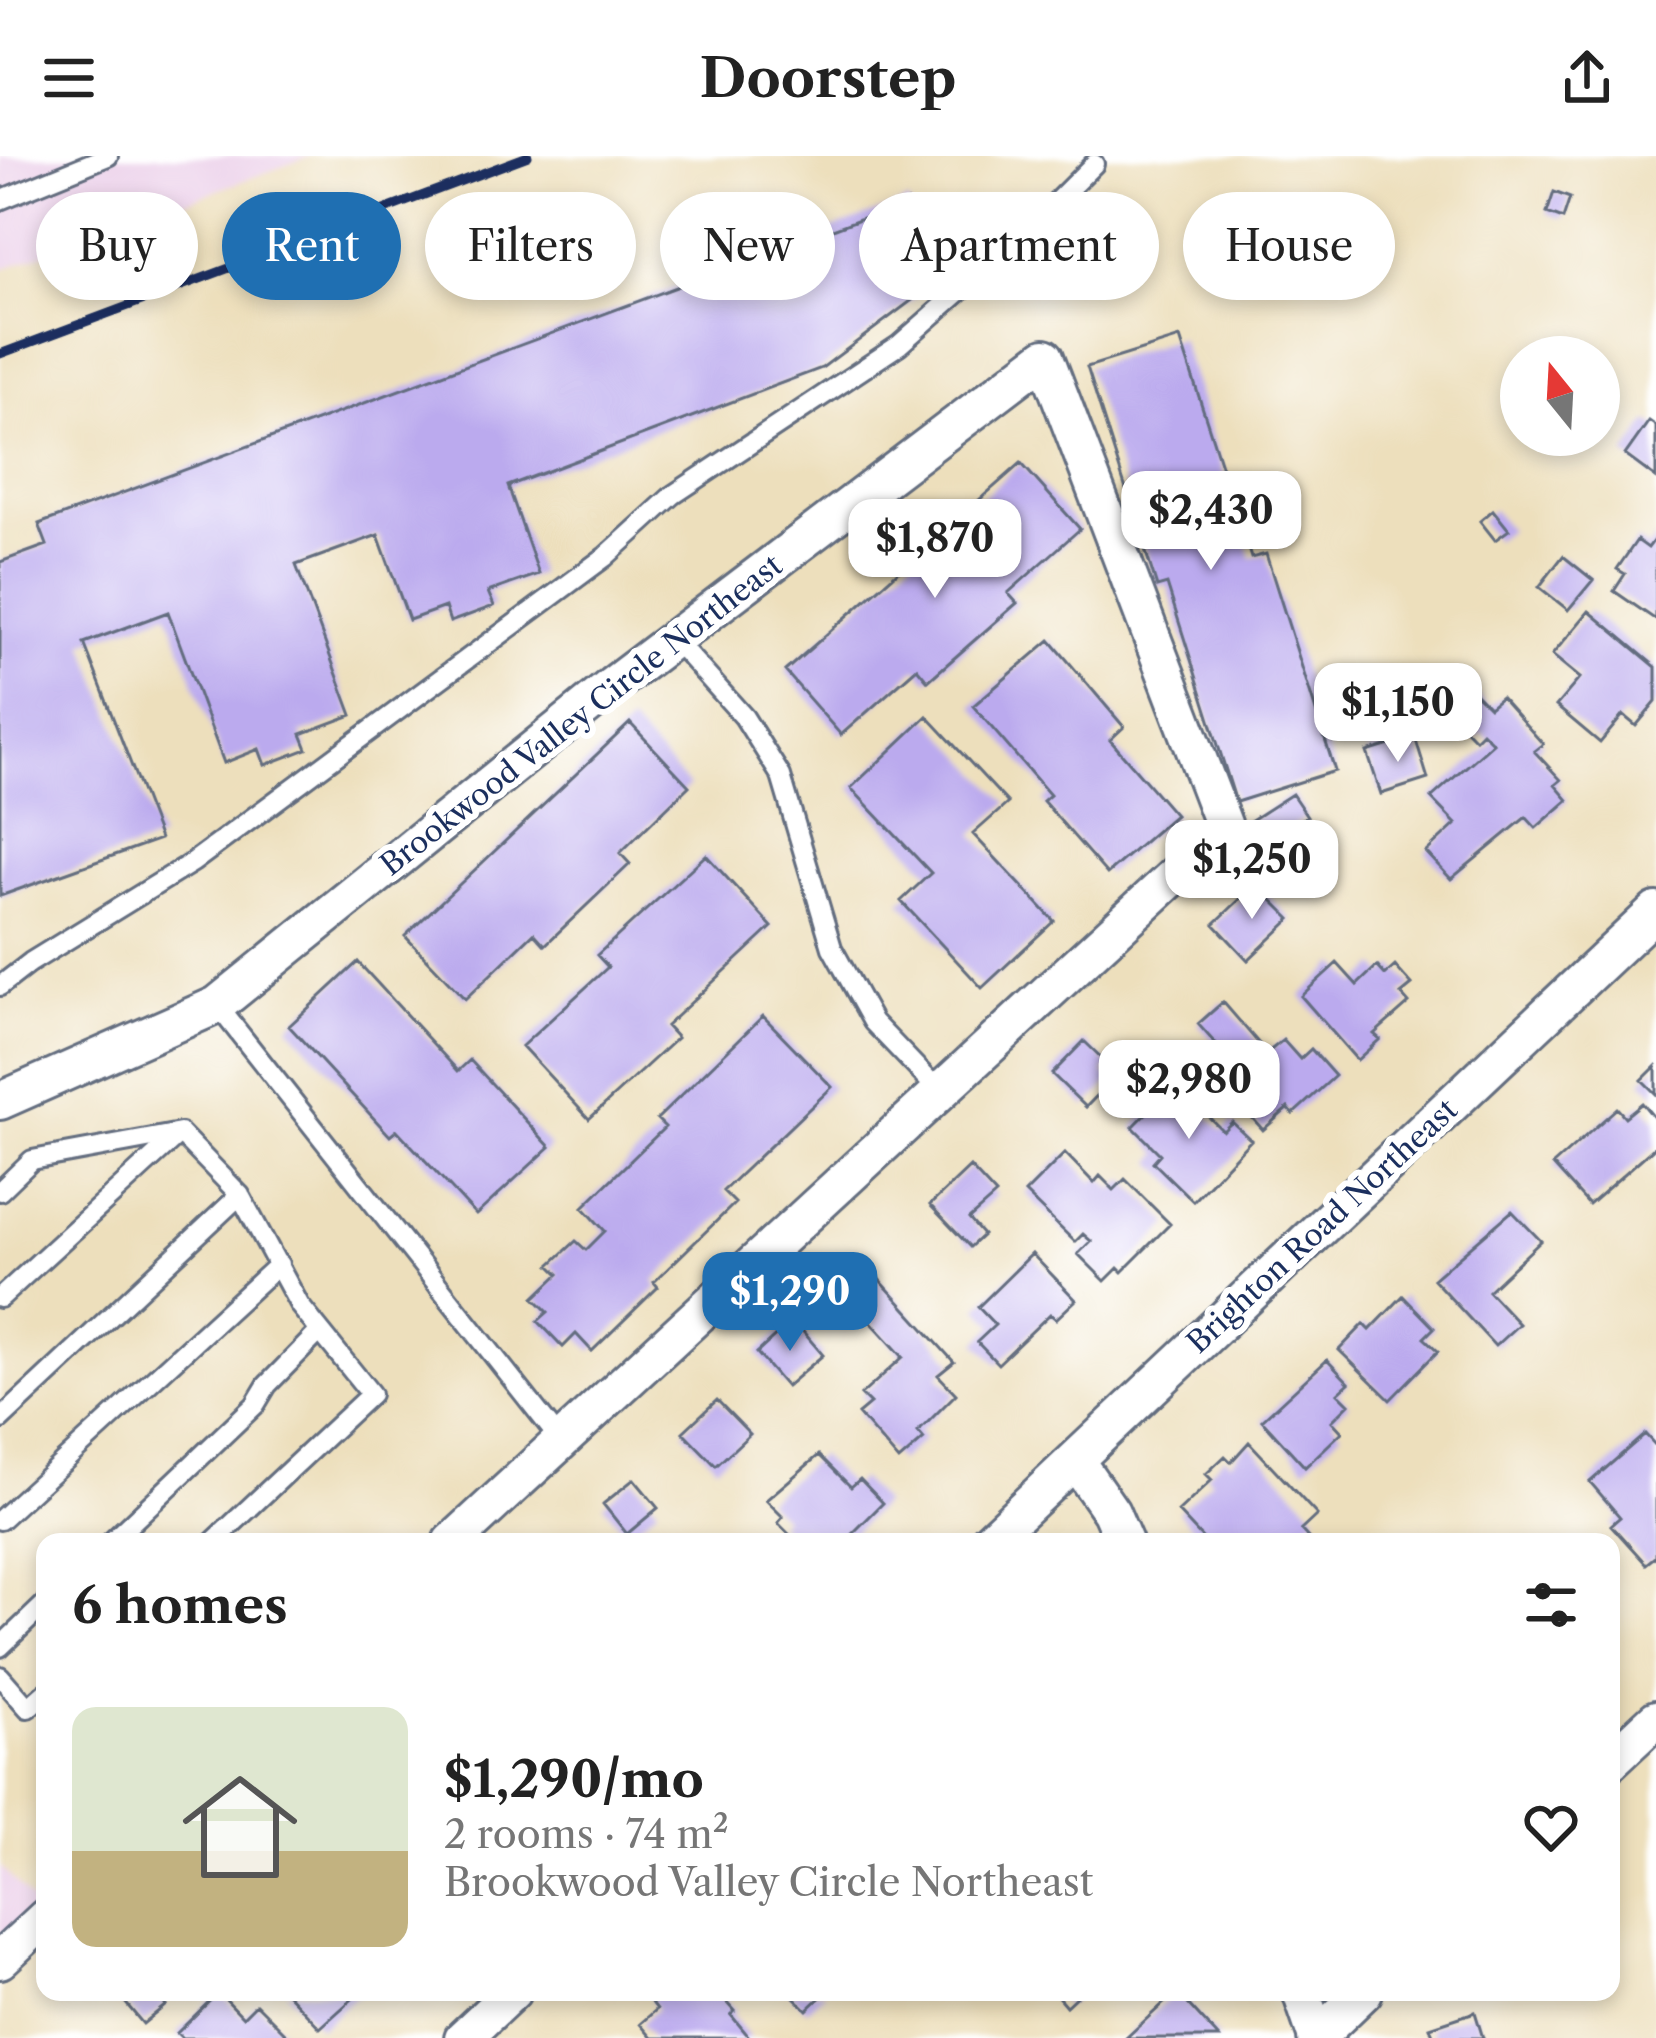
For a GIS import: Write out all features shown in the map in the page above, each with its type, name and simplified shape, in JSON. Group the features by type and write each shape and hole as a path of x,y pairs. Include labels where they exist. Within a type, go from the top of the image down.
{"street":[{"name":"Brookwood Valley Circle Northeast","path":"0,1101 217,1005 674,639 1045,357 1225,829 462,1533"},
{"name":"Brighton Road Northeast","path":"998,1533 1656,911"},
{"path":"1075,1460 1120,1533"},
{"path":"1620,1753 1656,1719"},
{"path":"0,1960 36,1926"},
{"path":"463,2038 502,2001"},
{"path":"1304,2001 1316,2038 1355,2001"}],"lane":[{"path":"0,200 108,156"},
{"path":"0,986 193,862 604,557 673,495 899,345 1094,164"},
{"path":"674,639 744,717 781,776 832,948 873,1022 940,1092"},
{"path":"217,1005 561,1442"},
{"path":"0,1191 32,1160 181,1133"},
{"path":"181,1133 240,1196 300,1306 371,1394 223,1533"},
{"path":"0,1298 181,1133"},
{"path":"0,1420 240,1196"},
{"path":"0,1520 279,1264"},
{"path":"121,1533 255,1406 267,1385 320,1331"},
{"path":"0,1647 36,1613"},
{"path":"0,1676 28,1708 36,1701"}],"shaded area":[{"path":"0,156 311,156 198,197 198,192 36,192 36,257 0,270"},
{"path":"0,1866 36,1905 36,1927 0,1977"}],"building":[{"path":"1554,192 1570,198 1563,219 1547,213"},
{"path":"859,219 859,300 912,300 822,368 508,486 539,574 488,592 494,606 450,622 445,607 409,620 378,535 296,565 352,715 301,734 307,749 265,765 259,749 224,763 168,612 84,643 160,839 0,896 0,562 47,545 39,524 660,293 660,300 835,300 835,228"},
{"path":"1180,338 1251,558 1266,554 1335,771 1236,802 1167,584 1157,587 1087,367"},
{"path":"1649,421 1656,426 1656,478 1625,455"},
{"path":"1021,463 1080,529 1008,593 1017,603 928,681 917,668 841,735 785,671"},
{"path":"1493,510 1509,530 1495,540 1480,521"},
{"path":"1656,537 1656,620 1614,591 1625,574 1617,569 1637,540 1648,548"},
{"path":"1563,556 1593,580 1568,610 1539,587"},
{"path":"1589,611 1656,667 1656,702 1636,726 1623,715 1600,743 1556,706 1580,678 1552,655"},
{"path":"1050,640 1124,727 1110,740 1175,815 1107,874 1043,801 1050,795 973,706"},
{"path":"1474,692 1489,707 1501,697 1543,744 1534,751 1561,780 1555,785 1568,800 1536,828 1526,817 1451,879 1426,852 1456,824 1431,798 1493,743 1482,732 1475,739 1450,713"},
{"path":"927,716 1008,803 973,834 1054,921 982,988 901,901 931,873 851,788"},
{"path":"630,723 689,786 620,853 630,864 545,945 534,933 465,999 405,936"},
{"path":"1415,737 1428,779 1381,794 1367,752"},
{"path":"1292,794 1307,816 1262,846 1247,823"},
{"path":"706,855 772,927 666,1026 677,1038 589,1119 522,1046 608,967 597,955"},
{"path":"1256,884 1291,919 1248,960 1214,924"},
{"path":"358,962 458,1071 470,1060 550,1147 476,1215 397,1130 390,1136 289,1026"},
{"path":"1337,963 1357,985 1377,966 1385,975 1395,966 1412,985 1401,994 1409,1003 1374,1034 1380,1039 1357,1060 1301,996"},
{"path":"1223,1002 1267,1053 1283,1040 1300,1059 1311,1049 1335,1076 1293,1114 1288,1108 1263,1130 1224,1086 1231,1079 1221,1067 1230,1060 1198,1024"},
{"path":"763,1016 832,1087 723,1191 735,1203 592,1351 576,1334 563,1347 538,1321 548,1312 534,1298 559,1274 550,1265 576,1241 586,1250 605,1231 583,1207 665,1127 657,1119"},
{"path":"1084,1041 1110,1066 1104,1073 1112,1080 1086,1107 1052,1074"},
{"path":"1656,1066 1656,1094 1642,1080"},
{"path":"1175,1084 1223,1131 1232,1122 1251,1140 1193,1201 1153,1162 1160,1154 1133,1127"},
{"path":"1642,1103 1656,1120 1656,1146 1589,1205 1553,1165 1617,1108 1625,1117"},
{"path":"1065,1153 1094,1183 1100,1176 1114,1190 1125,1179 1170,1224 1122,1272 1118,1268 1105,1281 1078,1254 1091,1241 1083,1234 1075,1242 1025,1193"},
{"path":"970,1167 996,1195 969,1219 983,1235 970,1247 930,1205"},
{"path":"1512,1211 1541,1241 1488,1291 1519,1324 1495,1346 1433,1279"},
{"path":"1032,1254 1076,1300 1056,1319 1050,1314 998,1364 977,1342 995,1325 978,1307"},
{"path":"877,1277 954,1362 938,1375 956,1394 918,1432 924,1439 899,1461 858,1414 870,1404 861,1395 903,1357 852,1301"},
{"path":"1403,1296 1434,1328 1424,1338 1438,1351 1390,1400 1339,1350 1364,1324 1370,1330"},
{"path":"793,1320 823,1355 786,1387 757,1353"},
{"path":"1327,1360 1349,1383 1338,1393 1349,1404 1332,1421 1342,1432 1305,1467 1262,1420"},
{"path":"717,1400 750,1434 716,1466 683,1432"},
{"path":"1645,1434 1656,1446 1656,1556 1646,1564 1611,1525 1620,1517 1590,1482"},
{"path":"1249,1442 1317,1515 1301,1530 1304,1533 1198,1533 1178,1512 1212,1480 1206,1474 1225,1456 1231,1462"},
{"path":"819,1455 851,1487 860,1479 883,1503 853,1533 788,1533 778,1523 783,1517 766,1500"},
{"path":"634,1479 658,1508 626,1533 603,1504"},
{"path":"124,2001 163,2001 166,2005 143,2024"},
{"path":"210,2001 228,2001 243,2017 256,2004 290,2038 182,2038 177,2033"},
{"path":"294,2001 350,2001 320,2028"},
{"path":"651,2001 726,2001 750,2038 652,2038 640,2024 657,2009"},
{"path":"1166,2001 1184,2001 1219,2038 1126,2038"},
{"path":"1475,2012 1483,2038 1434,2038 1430,2027"}],"railway":[{"path":"0,354 528,156"}]}
